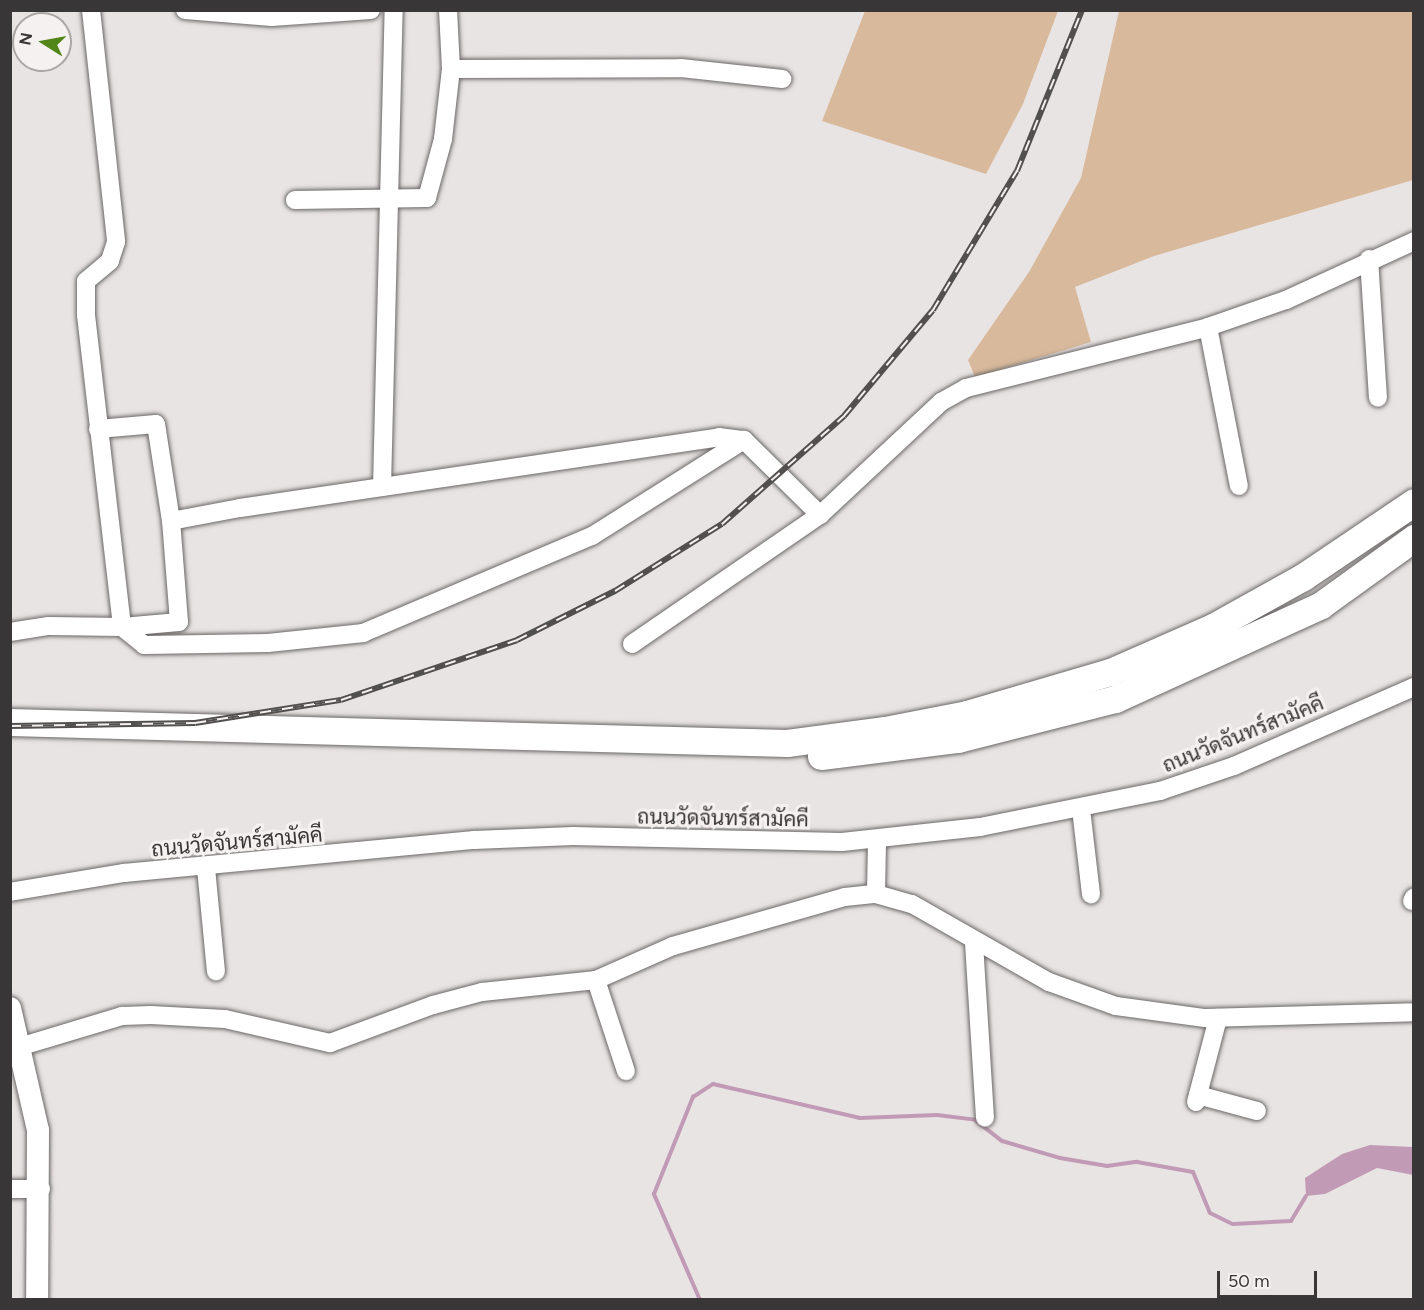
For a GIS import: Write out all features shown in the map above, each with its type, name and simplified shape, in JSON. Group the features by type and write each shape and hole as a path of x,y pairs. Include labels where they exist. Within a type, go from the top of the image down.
{"highway":[{"path":"10,729 43,727 787,744 885,730 967,714 1110,672 1213,627 1303,578 1413,502"},
{"path":"10,722 43,727 739,758 885,751 958,739 1115,699 1321,605 1413,538"}],"main road":[{"path":"11,1014 19,1047 18,1081 41,1189 37,1299"}],"street":[{"path":"91,10 116,242 110,261 85,287 98,429 122,627 144,645 268,642 363,633 592,536 744,440"},
{"path":"185,10 272,17 370,10"},
{"path":"382,487 394,10"},
{"path":"295,200 427,198 443,139 452,69 448,10"},
{"path":"452,69 681,68 782,79"},
{"path":"632,644 820,515 941,402 966,388 1208,327 1286,300 1413,241"},
{"path":"1370,259 1378,398"},
{"path":"1208,327 1239,486"},
{"path":"10,632 49,626 122,627 179,622 171,521 156,424 98,429"},
{"path":"171,521 719,437 744,440 820,515"},
{"name":"ถนนวัดจันทร์สามัคคี","path":"10,892 124,873 206,868 474,840 573,836 732,843 877,841 1081,809 1234,766 1413,687"},
{"path":"1081,809 1091,894"},
{"path":"876,894 877,841"},
{"path":"206,868 216,972"},
{"path":"19,1047 122,1016 151,1015 225,1019 330,1043 482,992 596,980 673,946 845,897 876,894 912,904 974,943 1049,982 1116,1006 1218,1018 1413,1011"},
{"path":"974,943 985,1118"},
{"path":"596,980 626,1071"},
{"path":"1218,1018 1197,1098 1257,1111"},
{"path":"10,1189 41,1189"}],"shaded area":[{"path":"865,11 1058,11 1023,104 986,174 822,121"},
{"path":"1119,11 1413,11 1413,180 1154,256 1075,287 1091,342 975,377 968,360 1029,272 1081,178"},
{"path":"1370,1145 1413,1147 1413,1175 1377,1168 1325,1194 1306,1196 1305,1178 1342,1154"}],"waterway":[{"path":"700,1300 654,1194 693,1097 713,1084 860,1118 937,1115 975,1120 1002,1141 1060,1158 1107,1166 1137,1162 1193,1172 1210,1213 1233,1224 1291,1221 1306,1196"}],"railway":[{"path":"10,726 195,723 341,700 517,640 615,591 722,524 844,416 933,310 1017,171 1082,10"}]}
